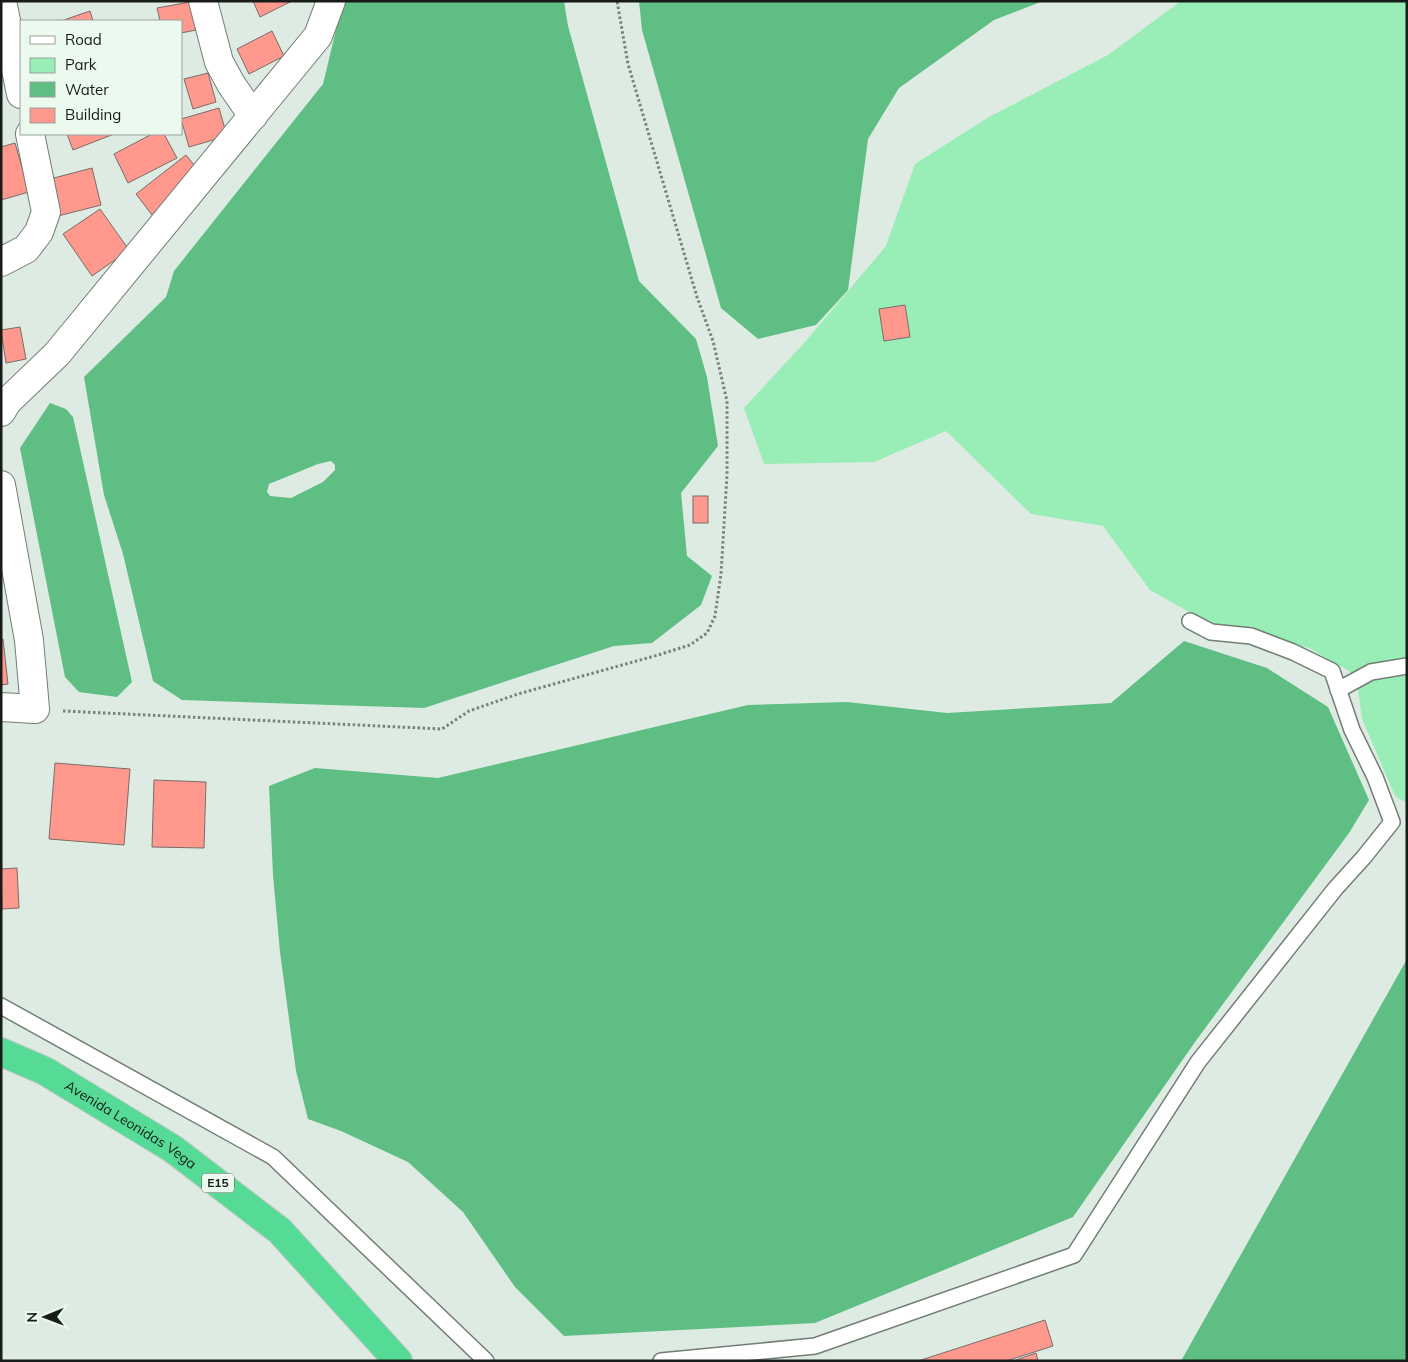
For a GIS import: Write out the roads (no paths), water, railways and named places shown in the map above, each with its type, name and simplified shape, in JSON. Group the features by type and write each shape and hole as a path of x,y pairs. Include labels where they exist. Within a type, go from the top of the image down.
{"highway":[{"name":"Avenida Leonidas Vega","path":"1,1052 45,1071 173,1149 280,1231 398,1361"}],"street":[{"path":"2,1 20,89"},
{"path":"203,1 219,62 231,84 253,116"},
{"path":"1,412 7,402 56,354 318,36 331,1"},
{"path":"1,262 26,249 39,232 46,212 30,135"},
{"path":"1,485 29,640 35,709 1,707"}],"lane":[{"path":"661,1361 815,1346 1074,1256 1198,1062 1335,889 1392,822 1375,777 1352,730 1332,671 1293,652 1251,636 1211,632 1190,621"},
{"path":"1338,690 1371,672 1407,666"},
{"path":"1,1006 273,1157 486,1361"}],"water":[{"path":"343,1 564,1 568,26 639,281 696,339 707,377 718,446 681,493 687,556 712,576 701,605 652,643 614,646 424,708 182,700 153,681 123,554 104,495 84,377 166,297 174,271 323,84","holes":["331,461 335,465 335,470 323,482 291,498 270,496 267,492 269,484 318,464"]},
{"path":"639,1 1043,1 994,20 899,88 868,139 848,290 816,325 758,339 721,308 642,30"},
{"path":"50,403 66,409 73,417 132,682 117,697 79,692 65,677 20,448"},
{"path":"1184,641 1267,668 1328,707 1369,800 1349,833 1195,1042 1073,1217 815,1323 564,1336 515,1287 463,1212 408,1162 341,1131 308,1119 296,1071 280,952 273,875 269,786 315,768 438,778 748,705 847,702 947,713 1111,703"},
{"path":"1407,959 1407,1361 1181,1361"}]}
